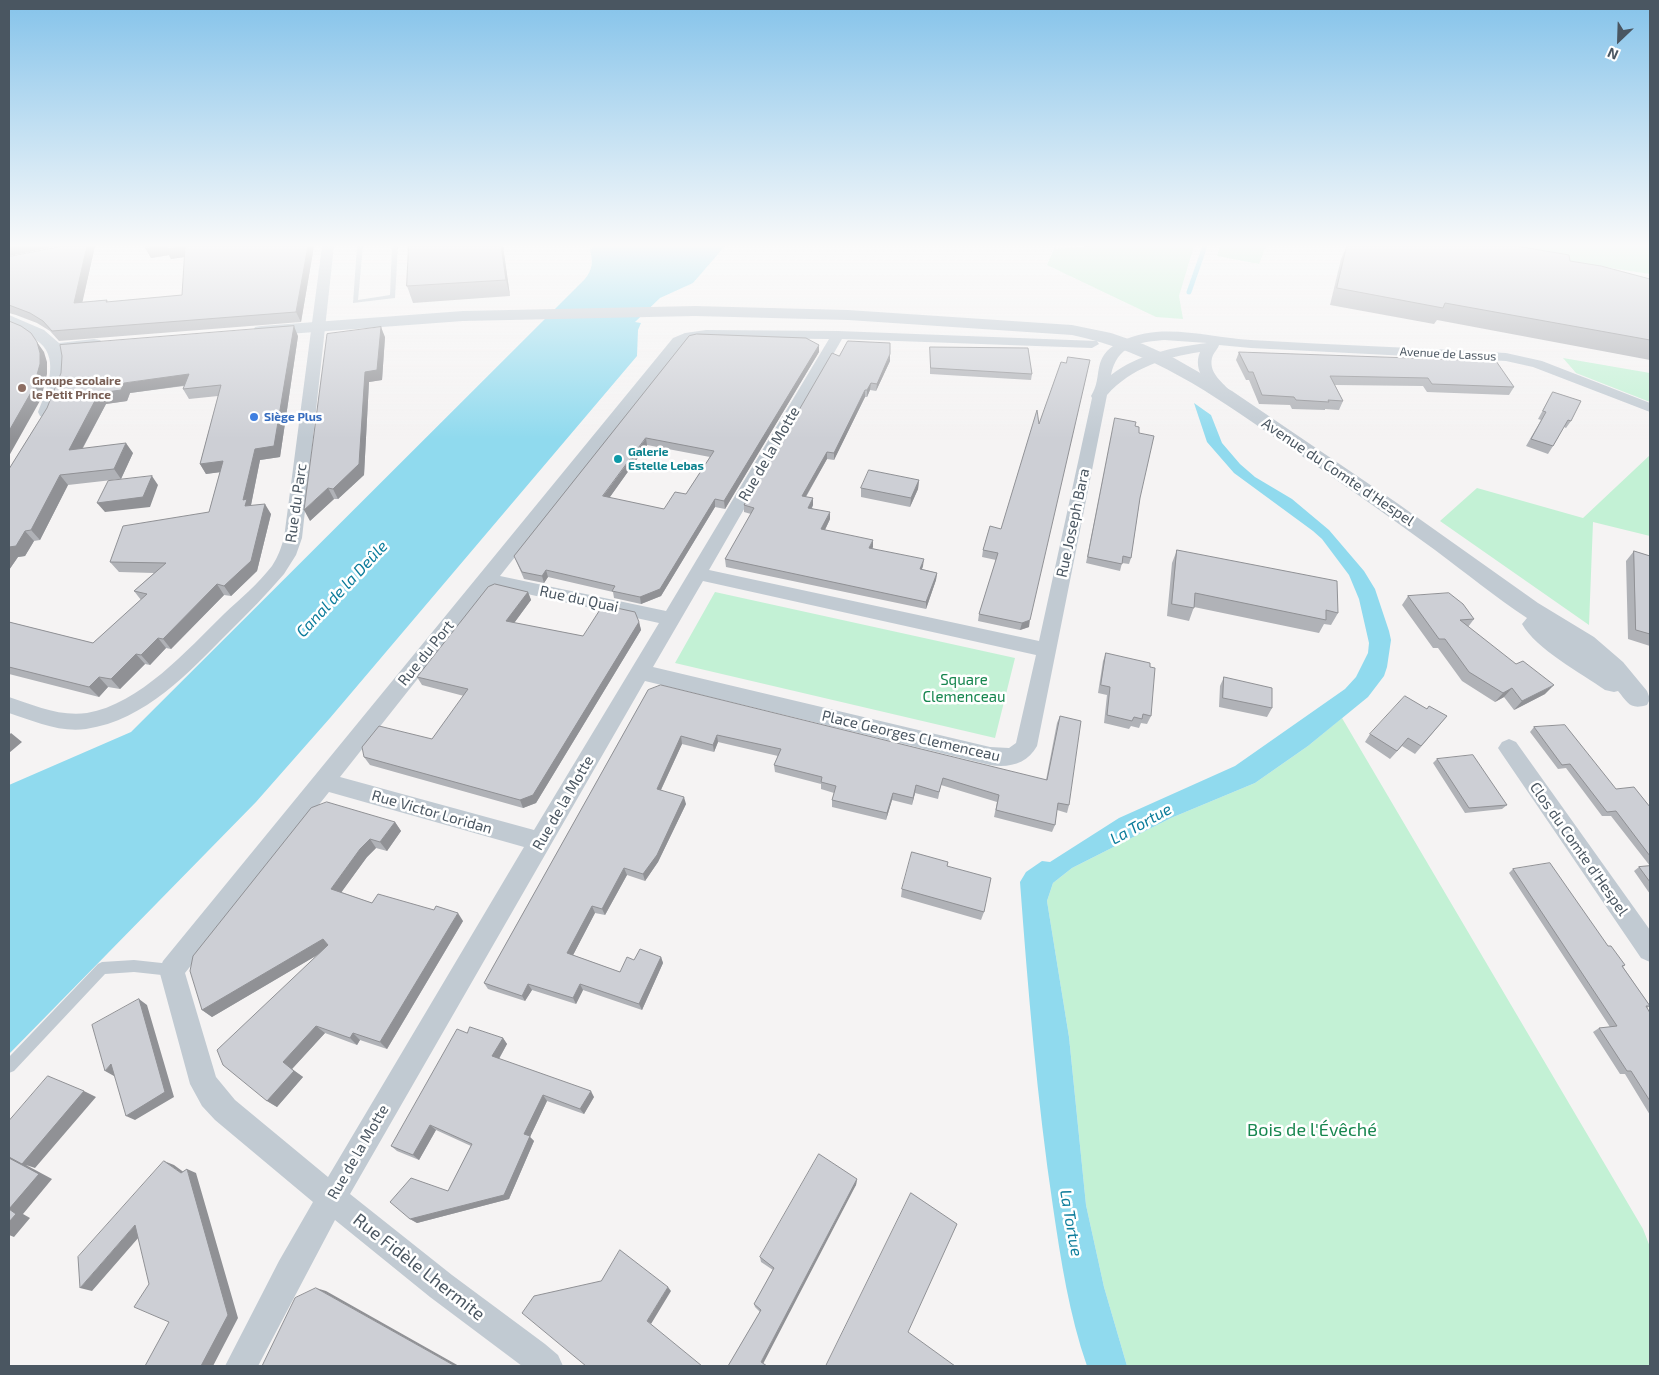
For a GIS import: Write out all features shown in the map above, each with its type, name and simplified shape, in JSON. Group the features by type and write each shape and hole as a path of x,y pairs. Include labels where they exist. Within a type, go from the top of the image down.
{"street":[{"name":"Rue du Parc","path":"9,705 67,722 88,720 113,712 145,696 170,676 264,586 284,562 293,538 320,310"},
{"name":"Avenue du Comte d'Hespel","path":"242,332 506,314 695,311 830,314 1085,332 1151,361 1184,370 1233,401 1463,558 1524,605 1585,642 1616,670 1644,702"},
{"path":"9,320 46,339 54,349 58,360 57,384 50,405 36,430"},
{"name":"Avenue du Comte d'Hespel","path":"1000,326 1050,333 1092,344 1120,348"},
{"name":"Rue du Port","path":"172,970 486,578 670,350 682,338 706,334 838,335"},
{"path":"838,335 1092,344"},
{"name":"Rue de la Motte","path":"241,1366 331,1198 838,335"},
{"name":"Avenue de Lassus","path":"1120,348 1163,336 1204,338 1237,344 1517,358 1650,408"},
{"path":"54,349 106,343"},
{"name":"Avenue de Lassus","path":"1151,361 1181,351 1237,344"},
{"path":"1213,346 1207,352 1205,370 1211,382 1233,401"},
{"name":"Rue Joseph Bara","path":"1047,650 1098,396 1107,360 1120,348"},
{"name":"Avenue du Comte d'Hespel","path":"1151,361 1224,404 1499,596 1573,656 1644,702"},
{"path":"1098,396 1117,377 1151,361"},
{"path":"698,574 1047,650"},
{"name":"Rue du Quai","path":"486,578 672,619"},
{"name":"Place Georges Clemenceau","path":"641,672 990,756 1010,758 1023,751 1026,746 1047,650"},
{"name":"Clos du Comte d'Hespel","path":"1509,748 1650,950"},
{"name":"Rue Victor Loridan","path":"323,781 540,842"},
{"name":"Rue Fidèle Lhermite","path":"172,970 204,1084 225,1110 441,1286 547,1366"}],"lane":[{"path":"9,1066 102,968 134,966 172,970"}],"green space":[{"path":"1142,310 1181,310 1183,319 1156,317"},
{"path":"1563,358 1650,373 1650,402 1576,373"},
{"path":"1650,455 1650,536 1593,522 1589,625 1440,521 1477,488 1583,518"},
{"name":"Square Clemenceau","path":"715,592 1015,658 995,738 675,663"},
{"name":"Bois de l'Évêché","path":"1342,718 1643,1229 1650,1247 1650,1366 1127,1366 1104,1287 1086,1205 1069,1037 1047,901 1053,883 1072,868 1171,818 1255,783 1308,746"}],"water":[{"name":"Canal de la Deûle","path":"554,310 647,310 635,322 641,323 638,330 637,356 330,718 256,802 9,1054 9,785 131,732"},
{"name":"La Tortue","path":"1194,403 1211,415 1222,443 1240,464 1255,477 1292,499 1329,530 1364,571 1375,589 1391,640 1384,676 1368,697 1308,746 1255,783 1171,818 1072,868 1053,883 1047,901 1069,1037 1086,1205 1104,1287 1127,1366 1087,1366 1075,1327 1066,1287 1047,1166 1026,963 1020,882 1026,872 1042,861 1050,862 1119,818 1235,766 1345,689 1356,677 1368,653 1369,643 1359,599 1349,575 1322,539 1313,531 1234,473 1207,442"}],"building":[{"path":"23,310 296,310 296,312 52,331 43,321"},
{"path":"1485,310 1650,310 1650,340"},
{"path":"9,321 31,333 37,342 40,364 33,389 9,431"},
{"path":"294,326 274,446 255,449 243,500 247,499 245,506 265,504 251,561 224,586 217,584 163,639 158,638 141,655 136,654 111,679 99,677 89,687 9,667 9,622 93,643 147,594 134,591 166,563 110,562 123,526 209,512 223,461 200,464 221,385 183,389 189,374 124,383 121,390 99,393 69,450 126,443 114,469 60,475 31,530 25,531 16,546 9,547 9,469 47,408 61,373 62,356 60,345"},
{"path":"381,327 377,370 365,372 359,464 333,489 328,488 304,510 327,334"},
{"path":"697,334 806,338 819,345 724,501 715,499 660,589 640,597 612,591 615,586 546,570 542,576 522,572 514,556 689,336","holes":["646,438 714,451 686,494 675,492 664,509 603,496"]},
{"path":"848,341 890,343 890,354 877,384 871,383 867,390 865,390 834,453 827,452 802,496 813,498 808,508 830,512 821,529 873,540 869,548 924,559 920,569 937,573 926,602 725,559 754,508 744,505 832,353 839,356"},
{"path":"930,347 1028,348 1032,374 931,368"},
{"path":"1239,352 1496,361 1514,387 1432,384 1428,378 1330,376 1343,401 1296,400 1294,397 1262,395 1253,372 1249,372"},
{"path":"1068,357 1090,360 1030,620 1022,623 979,614 998,553 983,550 990,526 1001,529 1037,410 1039,424 1061,362 1066,363"},
{"path":"1553,392 1581,401 1571,421 1568,420 1553,446 1531,439 1546,412 1543,411"},
{"path":"1115,418 1136,422 1135,426 1139,427 1139,433 1154,436 1140,498 1131,558 1123,556 1122,564 1088,557"},
{"path":"869,470 919,480 911,498 861,488"},
{"path":"152,476 143,497 97,503 108,481"},
{"path":"1177,550 1337,581 1338,613 1326,610 1326,620 1195,593 1194,608 1172,604"},
{"path":"1634,551 1650,556 1650,634 1636,630"},
{"path":"495,584 528,592 506,621 583,636 603,605 635,612 639,622 533,795 520,800 364,757 362,747 379,726 432,739 468,689 417,677 488,587"},
{"path":"1449,593 1463,604 1474,619 1460,620 1516,664 1523,661 1554,685 1522,701 1512,688 1503,693 1469,672 1445,639 1439,639 1408,596"},
{"path":"1106,653 1150,663 1150,667 1155,668 1151,716 1143,714 1142,719 1134,717 1132,721 1107,715 1110,687 1101,685"},
{"path":"1224,677 1272,688 1272,708 1223,698"},
{"path":"661,685 1047,780 1060,716 1081,721 1069,805 1058,803 1055,825 996,810 999,795 943,778 939,792 916,785 913,798 893,793 887,813 832,800 836,786 821,782 822,777 774,765 781,749 717,735 713,745 681,736 657,789 684,797 657,855 643,874 624,868 602,909 592,906 567,953 620,972 627,957 634,960 640,949 661,957 639,1004 580,984 573,998 528,984 522,996 484,983 648,690"},
{"path":"1405,696 1427,709 1429,706 1447,716 1421,746 1408,738 1397,751 1370,734"},
{"path":"1565,725 1616,789 1634,787 1650,807 1650,856 1616,811 1607,812 1570,764 1562,765 1534,727"},
{"path":"1473,755 1507,805 1469,808 1437,759"},
{"path":"327,802 395,822 380,842 370,839 360,849 331,889 372,903 378,894 434,910 436,906 458,913 380,1042 353,1033 350,1038 316,1026 283,1062 294,1071 267,1101 223,1065 217,1050 328,945 323,939 202,1010 190,971 193,956 311,808"},
{"path":"912,852 948,862 947,866 991,878 984,912 902,889"},
{"path":"1550,863 1608,946 1611,946 1625,965 1622,966 1650,1006 1646,1006 1650,1013 1650,1101 1631,1071 1627,1071 1599,1028 1617,1026 1513,869"},
{"path":"1650,866 1650,882 1639,867"},
{"path":"139,999 165,1092 126,1116 111,1064 105,1071 92,1025"},
{"path":"470,1027 503,1038 492,1056 591,1091 580,1109 543,1095 524,1134 530,1136 504,1195 410,1219 390,1202 411,1178 448,1191 472,1144 430,1125 413,1155 391,1146 457,1029 467,1033"},
{"path":"48,1076 84,1091 22,1164 9,1157 9,1121"},
{"path":"819,1154 857,1179 761,1362 767,1366 728,1366 761,1310 754,1304 774,1268 760,1257"},
{"path":"9,1158 39,1174 9,1209"},
{"path":"164,1161 181,1173 187,1169 228,1315 201,1366 145,1366 169,1322 134,1307 149,1284 135,1225 80,1288 78,1257"},
{"path":"911,1193 957,1224 908,1332 955,1366 826,1366"},
{"path":"9,1209 16,1214 9,1222"},
{"path":"620,1250 668,1287 647,1321 702,1366 586,1366 522,1313 534,1296 601,1281"},
{"path":"316,1288 455,1366 262,1366 295,1298"}],"place":[{"name":"Groupe scolaire le Petit Prince","path":"22,388"},
{"name":"Siège Plus","path":"254,417"},
{"name":"Galerie Estelle Lebas","path":"618,459"}]}
